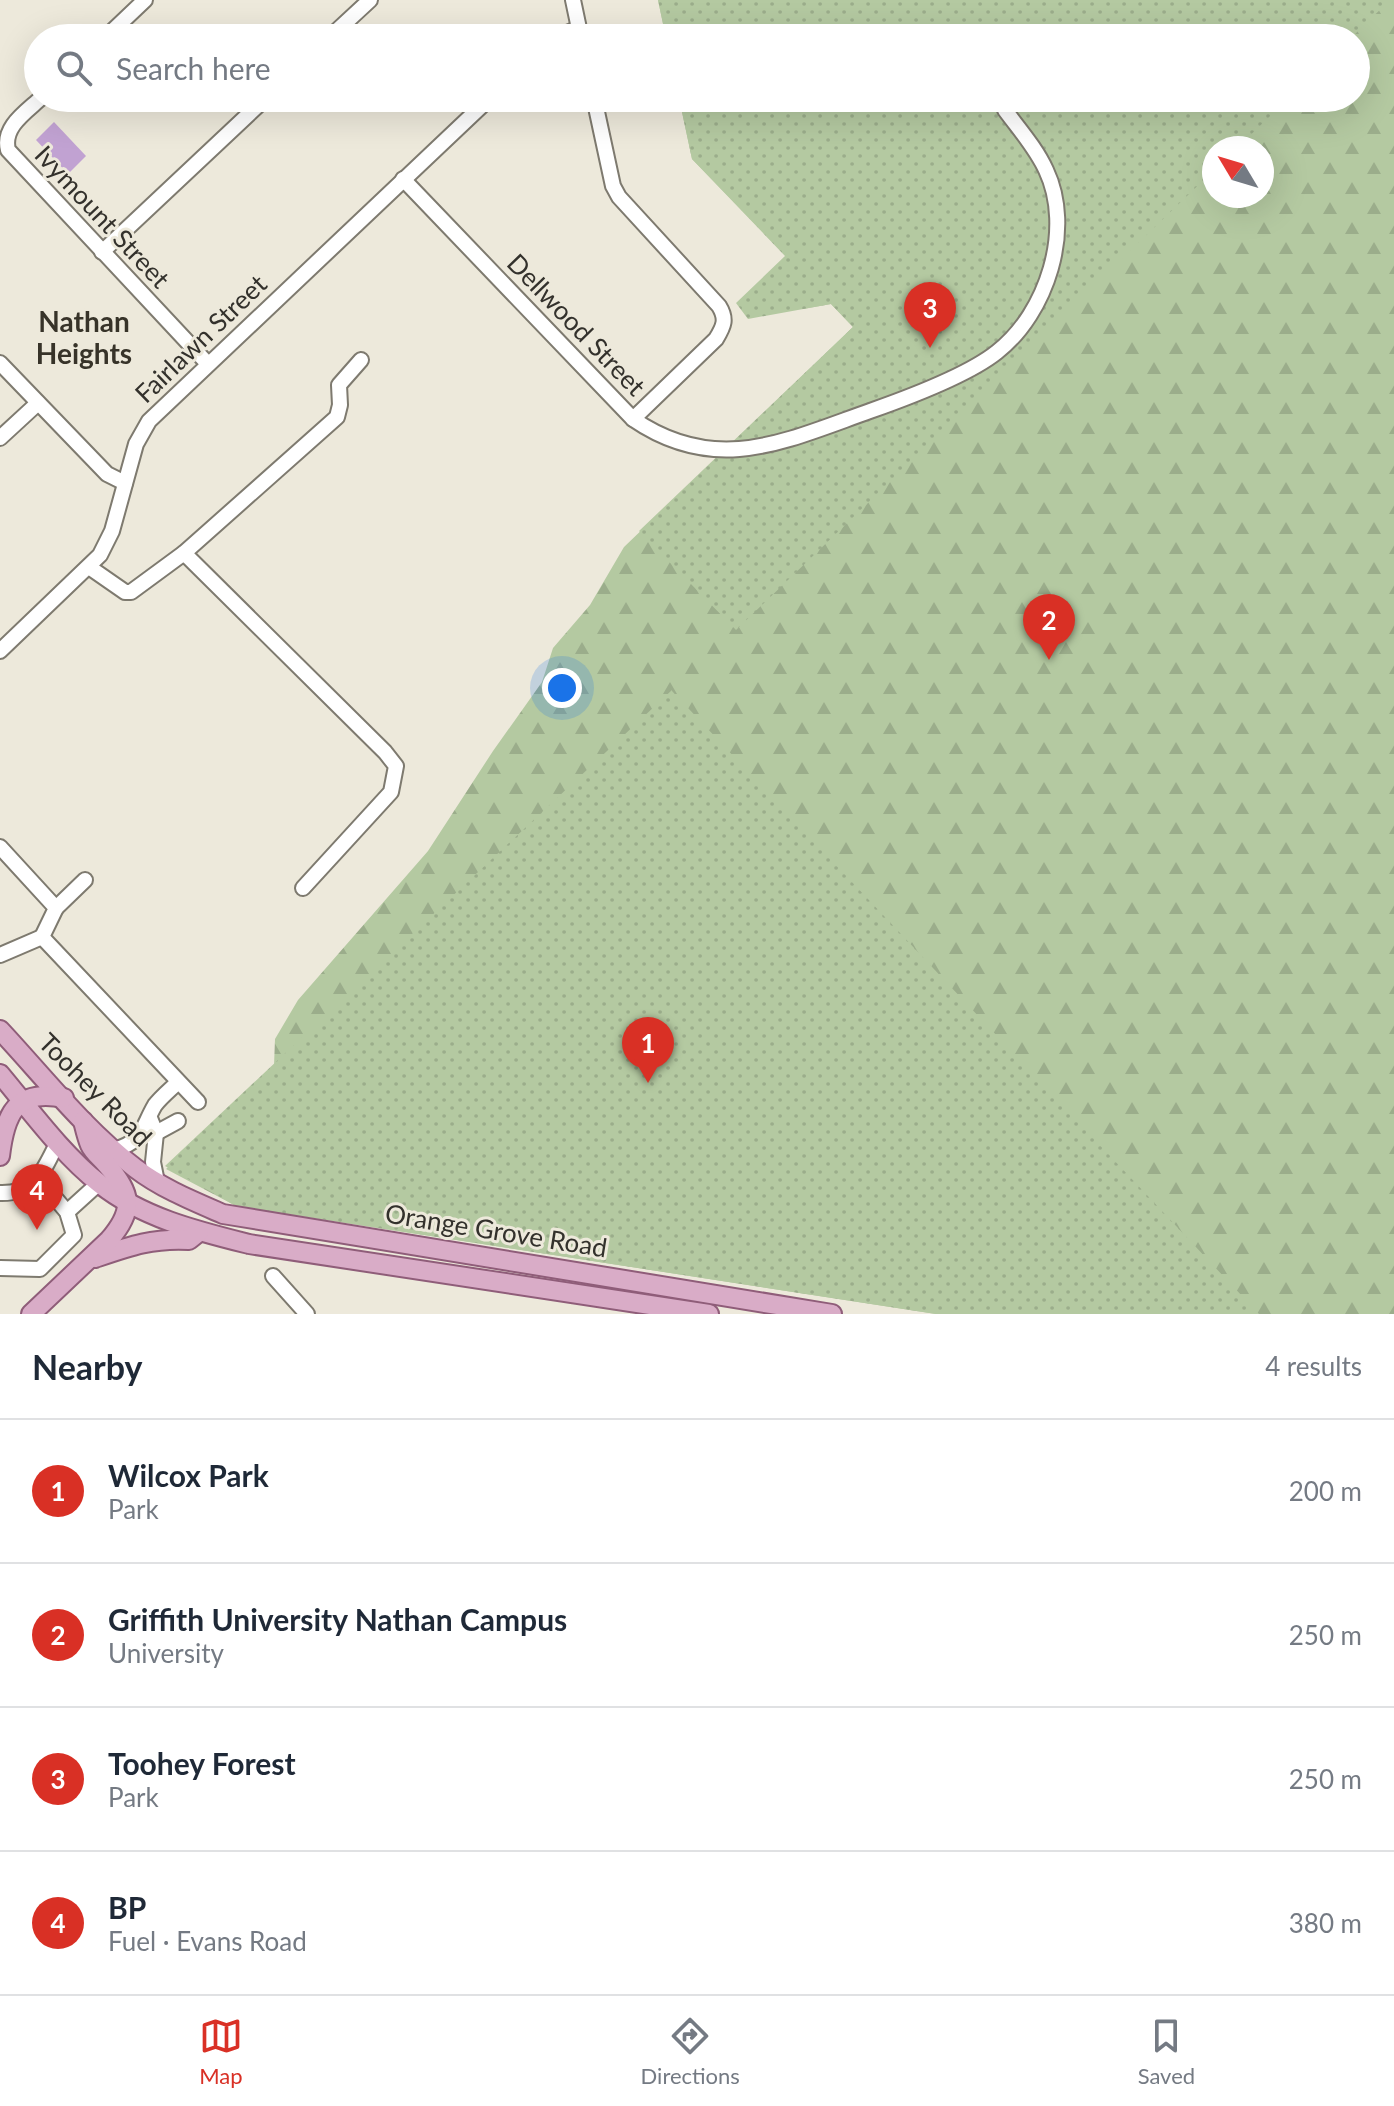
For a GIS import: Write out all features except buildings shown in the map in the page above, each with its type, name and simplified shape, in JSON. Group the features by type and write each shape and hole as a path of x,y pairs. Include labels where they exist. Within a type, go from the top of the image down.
{"main road":[{"name":"Toohey Road","path":"0,1030 114,1150 157,1182"},
{"path":"0,1074 58,1142 99,1183 128,1203"},
{"path":"0,1148 8,1117 23,1102 40,1095 64,1098"},
{"path":"31,1314 119,1229 128,1203 119,1179 91,1147 82,1118"},
{"name":"Orange Grove Road","path":"157,1182 223,1214 832,1314"},
{"name":"Orange Grove Road","path":"128,1203 199,1232 249,1244 647,1310 709,1314"},
{"path":"94,1255 160,1239 189,1240 199,1232"}],"street":[{"path":"120,24 145,0"},
{"path":"344,24 370,0"},
{"path":"573,0 578,24"},
{"name":"Ivymount Street","path":"27,112 6,136 8,150 208,364"},
{"path":"102,252 251,112"},
{"name":"Fairlawn Street","path":"0,651 89,567 107,544 136,444 149,421 475,112"},
{"path":"597,112 613,186 619,197 725,316 723,328 716,339 633,419"},
{"name":"Dellwood Street","path":"403,179 633,419 687,446 744,448 812,432 884,406 981,363 1016,334 1034,309 1047,278 1058,231 1056,203 1047,172 1034,148 1007,112"},
{"path":"89,567 125,592 131,592 184,553 337,417 339,385 361,360"},
{"path":"0,363 107,474 125,483"},
{"path":"0,438 38,403"},
{"path":"184,553 396,766 391,792 303,888"},
{"path":"0,847 56,908"},
{"path":"0,955 42,937 56,908 85,880"},
{"path":"42,937 198,1102"},
{"path":"114,1150 131,1145 138,1139 156,1104 178,1082"},
{"path":"150,1118 156,1133 153,1162 157,1182"},
{"path":"156,1133 178,1121"},
{"path":"0,1193 18,1193 39,1179 58,1142"},
{"path":"39,1179 67,1212 74,1235 94,1255"},
{"path":"67,1212 99,1183"},
{"path":"0,1268 40,1269 74,1235"},
{"path":"40,1269 58,1290"},
{"path":"273,1276 307,1314"},
{"path":"644,1281 647,1310"}],"green space":[{"path":"658,0 1394,0 1394,1314 936,1314 236,1206 166,1169 274,1066 275,1039 298,1000 428,851 542,682 553,648 590,605 624,547 853,327 831,304 803,309 785,255 692,159 682,112 1370,112 1370,24 663,24"},
{"path":"658,0 1390,0 1365,24 663,24"},
{"path":"682,112 1274,112 1249,136 1202,136 1202,182 736,630 639,531 853,327 831,304 748,319 736,303 785,256 692,159"},
{"path":"672,690 1259,1314 936,1314 236,1206 165,1166"}],"place":[{"name":"Toohey Forest","path":"930,348"},
{"name":"Griffith University Nathan Campus","path":"1049,660"},
{"name":"Wilcox Park","path":"648,1083"},
{"name":"BP","path":"37,1230"}],"district":[{"name":"Nathan Heights","path":"84,338"}]}
